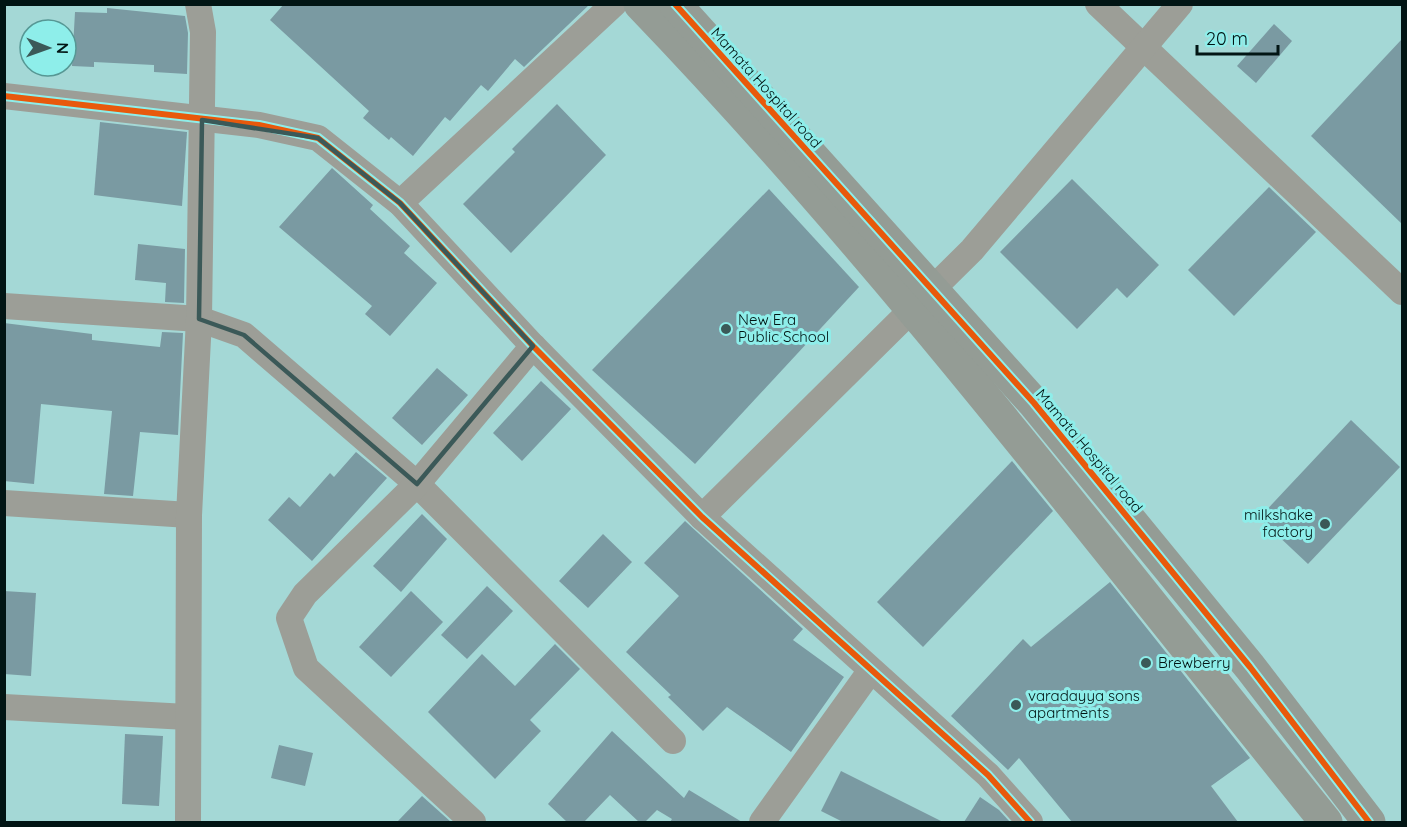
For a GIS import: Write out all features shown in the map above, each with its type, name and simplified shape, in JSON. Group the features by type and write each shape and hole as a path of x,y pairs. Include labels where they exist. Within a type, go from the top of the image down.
{"street":[{"path":"188,822 189,515 199,319 202,120 203,32 198,4"},
{"path":"400,203 614,4"},
{"name":"Mamata Hospital road","path":"640,4 920,299 1034,403 1250,667 1369,822"},
{"name":"Mamata Hospital road","path":"675,4 920,299 996,410 1326,822"},
{"path":"1098,4 1402,292"},
{"path":"702,517 972,250 1180,4"},
{"path":"4,96 259,125 318,138 400,203 532,346 702,517 988,775 1030,822"},
{"path":"4,306 199,319 244,335 417,484 673,741"},
{"path":"473,822 306,668 289,618 305,594 417,484 532,346"},
{"path":"4,503 189,515"},
{"path":"762,822 871,670"},
{"path":"4,706 187,717"}],"highlighted area":[{"path":"202,120 318,138 400,203 533,346 417,484 244,335 199,319"}],"building":[{"path":"284,4 590,4 524,67 515,59 488,91 481,85 450,121 445,117 413,156 391,137 389,140 363,118 369,111 270,20"},
{"path":"107,8 185,16 188,33 187,74 154,72 154,65 94,62 94,67 78,66 78,18 75,18 75,12 107,13"},
{"path":"1274,24 1292,41 1256,83 1237,66"},
{"path":"1402,39 1402,224 1311,136"},
{"path":"557,104 606,155 511,253 463,204 515,152 512,149"},
{"path":"100,122 187,132 182,206 94,195"},
{"path":"332,168 373,205 370,209 410,246 404,253 437,283 390,336 365,314 372,306 279,227"},
{"path":"1072,179 1159,265 1127,298 1117,288 1077,329 1000,252"},
{"path":"1269,187 1316,232 1234,316 1188,270"},
{"name":"New Era Public School","path":"769,189 859,287 695,464 592,370"},
{"path":"138,244 185,249 184,303 165,302 166,283 135,280"},
{"path":"4,323 92,334 92,340 160,347 162,332 183,333 178,435 140,432 133,496 104,494 112,411 41,404 34,484 4,481"},
{"path":"437,368 468,395 422,445 392,418"},
{"path":"541,381 571,409 522,461 493,433"},
{"path":"1351,420 1400,467 1308,564 1259,518"},
{"path":"356,452 387,478 312,561 268,520 289,497 300,507 330,473 334,477"},
{"path":"1012,461 1053,511 923,647 877,602"},
{"path":"422,514 447,539 401,592 373,566"},
{"path":"685,521 803,629 793,640 844,677 791,752 727,707 703,731 668,697 671,695 626,652 679,596 644,563"},
{"path":"603,534 632,562 588,608 559,581"},
{"path":"1110,582 1250,758 1211,786 1238,822 1072,822 1019,758 1008,770 951,716 1023,639 1031,647"},
{"path":"487,586 513,611 467,659 441,635"},
{"path":"4,591 36,593 31,676 4,674"},
{"path":"411,591 443,622 391,677 359,647"},
{"path":"555,644 580,669 530,720 541,731 495,779 428,712 482,654 515,686"},
{"path":"612,731 684,798 689,790 742,822 670,822 672,819 657,810 645,822 639,822 610,795 584,822 567,822 548,804"},
{"path":"125,734 163,736 159,806 122,804"},
{"path":"279,745 313,753 305,786 271,778"},
{"path":"841,771 943,822 843,822 821,811"},
{"path":"422,796 451,822 397,822"},
{"path":"980,797 999,810 1010,822 964,822"}],"cycle path":[{"path":"675,4 1034,403 1250,667 1369,822"},
{"path":"4,96 259,125 318,138 400,203 533,346 702,517 988,775 1030,822"}],"place":[{"name":"New Era Public School","path":"726,329"},
{"name":"milkshake factory","path":"1325,524"},
{"name":"Brewberry","path":"1146,663"},
{"name":"varadayya sons apartments","path":"1016,705"}]}
